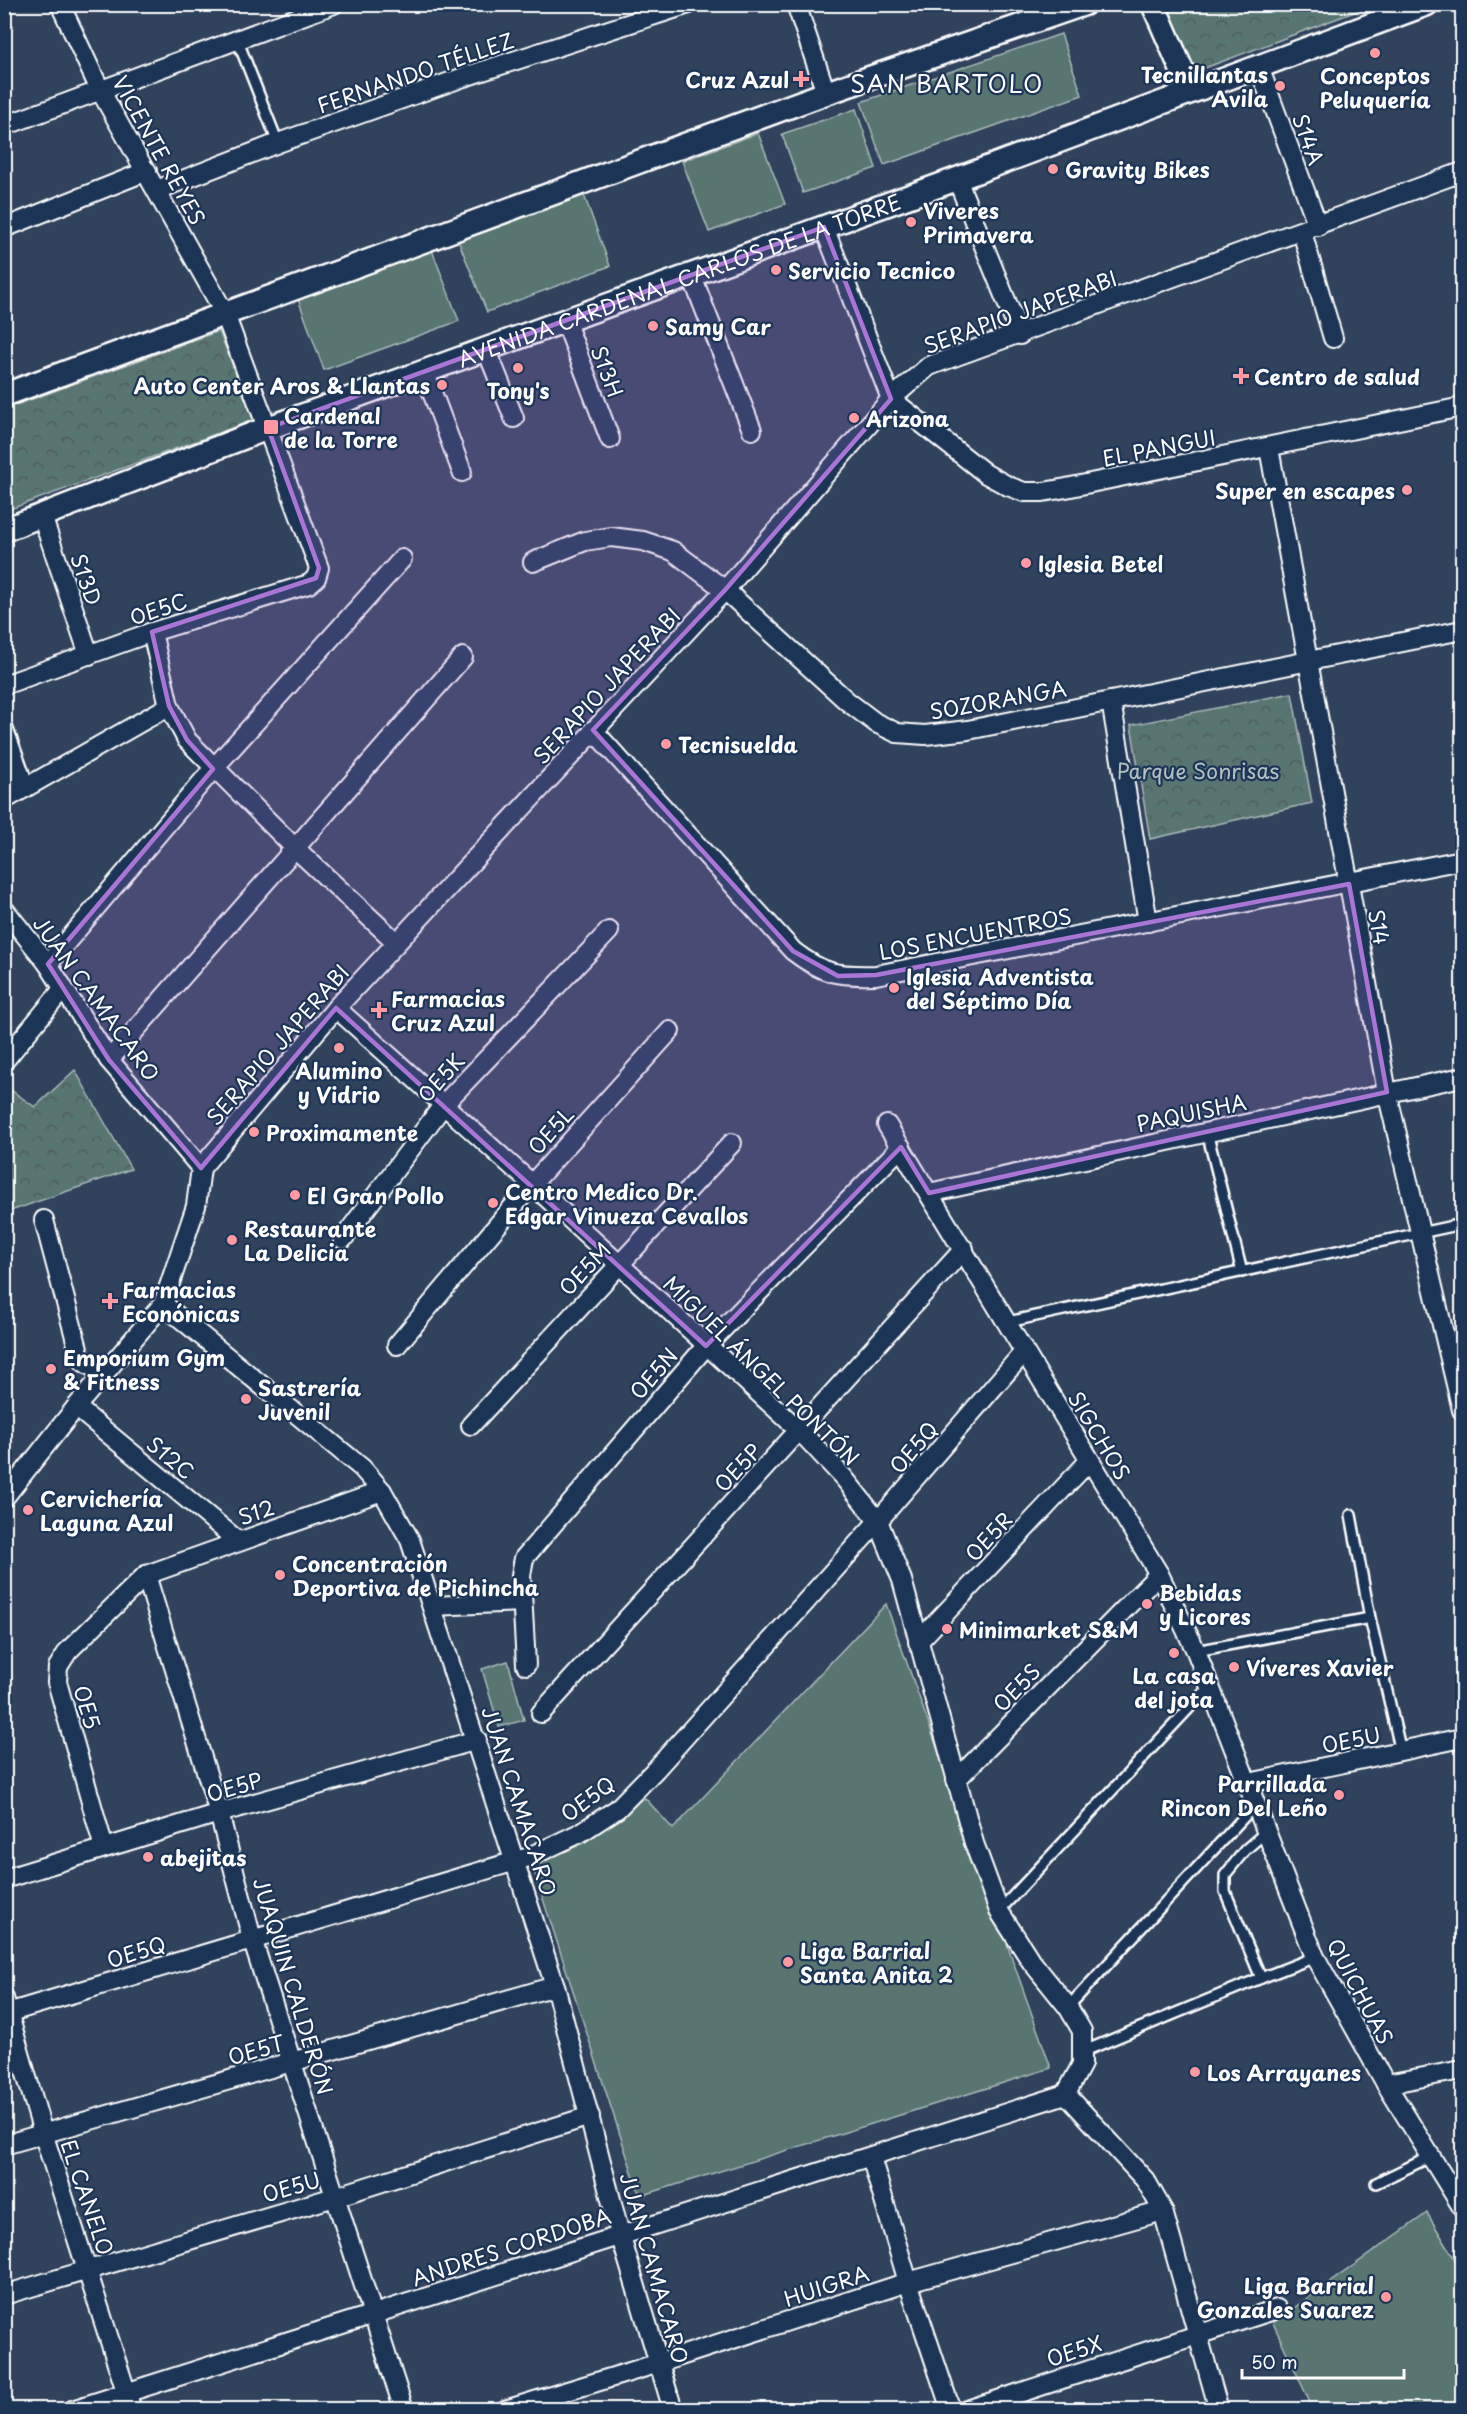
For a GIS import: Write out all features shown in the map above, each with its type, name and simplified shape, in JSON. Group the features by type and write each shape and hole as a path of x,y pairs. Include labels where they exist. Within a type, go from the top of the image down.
{"street":[{"name":"VICENTE REYES","path":"60,4 100,90 158,190 225,314"},
{"path":"4,126 334,4"},
{"name":"FERNANDO TÉLLEZ","path":"158,190 278,143 649,11 689,4"},
{"path":"796,4 826,93"},
{"path":"4,395 826,93 1084,4"},
{"path":"1153,4 1191,91"},
{"name":"AVENIDA CARDENAL CARLOS DE LA TORRE","path":"4,530 268,428 957,179 1427,4"},
{"name":"S14A","path":"1259,67 1310,229 1333,338"},
{"path":"4,228 147,171"},
{"name":"SERAPIO JAPERABI","path":"201,1168 336,1008 725,591 891,399 930,366 1462,172"},
{"path":"957,179 1020,335"},
{"path":"824,227 891,399"},
{"path":"691,274 752,430"},
{"path":"225,314 268,428"},
{"name":"S13H","path":"564,320 610,438"},
{"path":"486,348 513,418"},
{"path":"424,371 462,472"},
{"name":"EL PANGUI","path":"891,399 987,474 1024,492 1043,492 1269,448 1462,407"},
{"name":"OE5C","path":"4,685 152,632 309,584 316,578 319,568 268,428"},
{"name":"S14","path":"1269,448 1306,660 1387,1092 1462,1410"},
{"name":"S13D","path":"42,516 89,655"},
{"name":"SOZORANGA","path":"533,562 585,541 611,537 643,540 673,551 725,591 847,701 876,723 897,733 925,735 968,730 1462,630"},
{"path":"48,964 213,769 402,559"},
{"path":"152,632 169,706 187,740 213,769 396,942"},
{"path":"109,1060 463,657"},
{"path":"1111,701 1148,922"},
{"path":"4,800 169,706"},
{"path":"4,730 25,788"},
{"name":"LOS ENCUENTROS","path":"593,730 793,951 813,967 838,976 876,975 1462,860"},
{"name":"JUAN CAMACARO","path":"4,909 48,964 109,1060 201,1168"},
{"name":"OE5K","path":"343,1239 444,1104 609,931"},
{"path":"4,1061 63,989"},
{"name":"MIGUEL ÁNGEL PONTÓN","path":"336,1008 532,1184 800,1431 844,1478 878,1521 902,1580 974,1843 999,1911 1031,1961 1068,2007 1082,2031 1082,2064 1066,2094"},
{"name":"OE5L","path":"397,1346 532,1184 670,1031"},
{"name":"PAQUISHA","path":"929,1193 1462,1077"},
{"name":"SIGCHOS","path":"887,1125 1159,1574 1196,1651 1249,1783"},
{"name":"OE5M","path":"471,1425 732,1143"},
{"name":"OE5N","path":"526,1665 521,1566 524,1558 706,1346 901,1147"},
{"path":"4,1498 76,1407 163,1304 196,1206 201,1168"},
{"path":"44,1220 80,1356 84,1362 104,1374"},
{"name":"OE5P","path":"541,1713 964,1249"},
{"name":"JUAN CAMACARO","path":"163,1304 362,1468 382,1491 410,1540 477,1740 555,1986 620,2234 673,2409"},
{"name":"OE5Q","path":"6,2008 252,1939 516,1860 569,1839 617,1809 878,1521 1024,1352"},
{"name":"S12C","path":"76,1407 238,1541"},
{"name":"OE5R","path":"918,1642 1089,1461"},
{"name":"S12","path":"146,1575 382,1491"},
{"name":"OE5S","path":"956,1780 1159,1574"},
{"name":"JUAQUIN CALDERÓN","path":"146,1575 219,1813 252,1939 338,2196 404,2409"},
{"name":"OE5","path":"104,1848 57,1682 58,1667 68,1651 146,1575"},
{"path":"432,1606 522,1602"},
{"name":"OE5U","path":"1249,1783 1462,1738"},
{"name":"OE5P","path":"4,1879 219,1813 477,1740"},
{"name":"QUICHUAS","path":"1249,1783 1315,1957 1386,2084 1462,2206"},
{"name":"OE5T","path":"4,2145 555,1986"},
{"name":"EL CANELO","path":"6,2008 43,2133 130,2401"},
{"path":"1386,2084 1462,2070"},
{"path":"1066,2094 1146,2181 1163,2211 1219,2409"},
{"name":"ANDRES CORDOBA","path":"72,2409 130,2401 374,2314 1066,2094"},
{"name":"OE5U","path":"4,2295 338,2196 590,2116"},
{"path":"871,2157 908,2282 951,2409"},
{"name":"HUIGRA","path":"505,2409 659,2363 908,2282 1163,2211"},
{"name":"OE5X","path":"967,2409 1196,2333 1277,2309"}],"lane":[{"path":"237,39 278,143"},
{"path":"1207,1132 1242,1272"},
{"path":"1008,1322 1462,1224"},
{"path":"1351,1515 1370,1618 1401,1752"},
{"path":"1196,1651 1370,1618"},
{"path":"999,1911 1210,1686"},
{"path":"1068,2007 1257,1803"},
{"path":"1261,1978 1225,1891 1225,1875 1245,1850 1268,1832"},
{"path":"1082,2052 1315,1957"},
{"path":"1376,2183 1432,2156"}],"highlighted area":[{"path":"824,227 891,399 725,590 593,730 793,951 838,976 876,975 1349,884 1387,1092 929,1193 901,1147 706,1346 336,1008 201,1168 109,1060 48,964 213,769 187,740 169,706 152,632 316,578 319,568 268,428"}],"green space":[{"path":"1161,5 1373,5 1194,72"},
{"path":"1061,34 1082,95 884,165 861,102"},
{"path":"856,109 876,168 803,193 782,134"},
{"path":"758,133 785,204 709,232 682,161"},
{"path":"584,195 610,266 487,312 458,240"},
{"path":"432,250 459,321 324,370 298,299"},
{"path":"219,331 254,420 5,511 5,409"},
{"name":"Parque Sonrisas","path":"1292,693 1312,803 1150,839 1131,725"},
{"path":"75,1070 131,1169 5,1213 5,1086 35,1107"},
{"name":"Liga Barrial Santa Anita 2","path":"886,1604 1051,2068 640,2196 529,1856 645,1798 673,1829"},
{"path":"508,1661 524,1720 499,1727 482,1669"},
{"name":"Liga Barrial Gonzales Suarez","path":"1427,2213 1462,2271 1462,2409 1313,2409 1273,2323"}],"place":[{"name":"Conceptos Peluquería","path":"1375,53"},
{"name":"Cruz Azul","path":"801,79"},
{"name":"Tecnillantas Avila","path":"1280,86"},
{"name":"Gravity Bikes","path":"1053,169"},
{"name":"Viveres Primavera","path":"911,222"},
{"name":"Servicio Tecnico","path":"776,270"},
{"name":"Samy Car","path":"653,326"},
{"name":"Tony's","path":"518,368"},
{"name":"Centro de salud","path":"1241,376"},
{"name":"Auto Center Aros & Llantas","path":"442,385"},
{"name":"Arizona","path":"854,418"},
{"name":"Cardenal de la Torre","path":"271,427"},
{"name":"Super en escapes","path":"1407,490"},
{"name":"Iglesia Betel","path":"1026,563"},
{"name":"Tecnisuelda","path":"666,744"},
{"name":"Iglesia Adventista del Séptimo Día","path":"894,988"},
{"name":"Farmacias Cruz Azul","path":"379,1010"},
{"name":"Alumino y Vidrio","path":"339,1048"},
{"name":"Proximamente","path":"254,1132"},
{"name":"El Gran Pollo","path":"295,1195"},
{"name":"Centro Medico Dr. Edgar Vinueza Cevallos","path":"493,1203"},
{"name":"Restaurante La Delicia","path":"232,1240"},
{"name":"Farmacias Econónicas","path":"110,1301"},
{"name":"Emporium Gym & Fitness","path":"51,1369"},
{"name":"Sastrería Juvenil","path":"246,1399"},
{"name":"Cervichería Laguna Azul","path":"28,1510"},
{"name":"Concentración Deportiva de Pichincha","path":"280,1575"},
{"name":"Bebidas y Licores","path":"1147,1604"},
{"name":"Minimarket S&M","path":"947,1629"},
{"name":"La casa del jota","path":"1174,1653"},
{"name":"Víveres Xavier","path":"1234,1667"},
{"name":"Parrillada Rincon Del Leño","path":"1339,1795"},
{"name":"abejitas","path":"148,1857"},
{"name":"Liga Barrial Santa Anita 2","path":"788,1962"},
{"name":"Los Arrayanes","path":"1195,2072"},
{"name":"Liga Barrial Gonzales Suarez","path":"1386,2297"}],"district":[{"name":"SAN BARTOLO","path":"947,83"}]}
